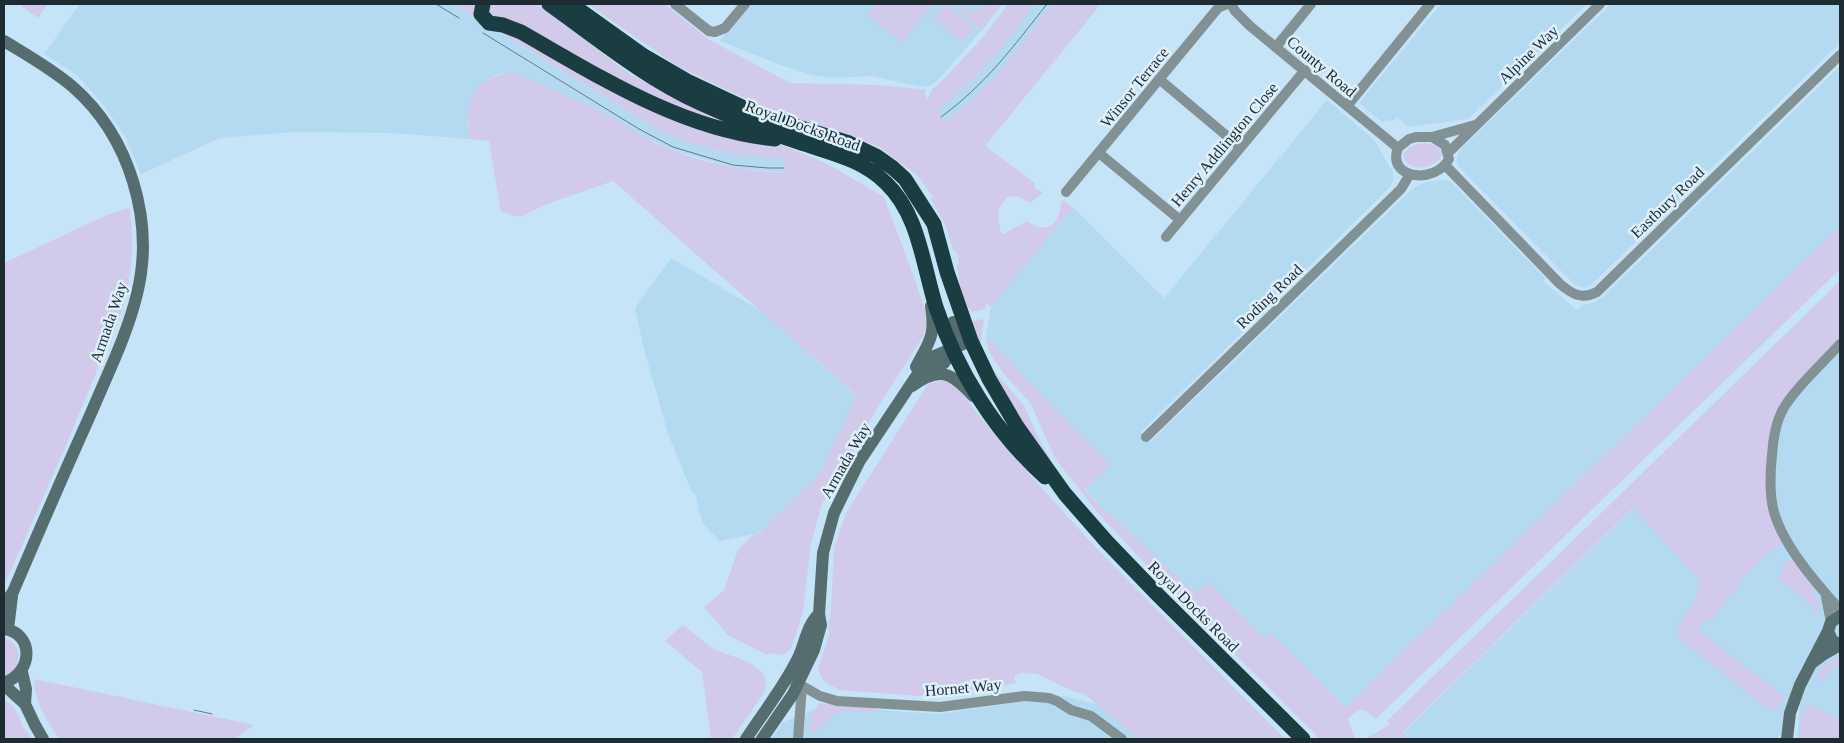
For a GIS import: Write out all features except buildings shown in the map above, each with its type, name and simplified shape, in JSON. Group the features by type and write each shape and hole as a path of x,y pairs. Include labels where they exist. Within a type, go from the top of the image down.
{"highway":[{"path":"483,4 480,14 489,23 521,32 652,103 711,126 756,138 798,142"},
{"name":"Royal Docks Road","path":"549,4 631,64 664,85 733,118 846,157 868,168 887,183 900,198 910,216 937,309 952,349 987,411 1026,460 1065,494 1145,582 1297,734"},
{"name":"Royal Docks Road","path":"571,4 644,56 687,81 758,114 849,143 876,156 905,179 934,224 947,272 971,341 989,379 1016,425 1065,494"},
{"path":"924,207 938,278 953,322"}],"street":[{"path":"675,4 709,30 715,32 725,28 745,4"},
{"name":"Winsor Terrace","path":"1066,192 1218,8 1227,4"},
{"name":"County Road","path":"1231,4 1242,19 1398,148"},
{"path":"1276,47 1311,4"},
{"path":"1347,106 1430,4"},
{"name":"Alpine Way","path":"1448,153 1600,4"},
{"name":"Armada Way","path":"4,41 58,75 74,88 102,118 123,154 132,176 142,219 142,259 137,294 122,340 13,592 8,614 6,629 19,636 26,648 25,664 22,672 13,680 4,684 25,704 43,739"},
{"name":"Eastbury Road","path":"1445,165 1570,293 1588,297 1596,292 1840,55"},
{"name":"Henry Addlington Close","path":"1166,237 1304,70"},
{"path":"1159,79 1240,147"},
{"name":"Alpine Way","path":"1398,148 1409,139 1432,137 1476,125"},
{"path":"1398,148 1396,160 1398,165 1410,174 1434,174 1449,159 1445,145 1432,137"},
{"path":"1099,153 1180,220"},
{"name":"Roding Road","path":"1146,437 1401,189 1410,174"},
{"path":"906,390 930,342 934,328 925,270"},
{"path":"952,349 960,340 953,322"},
{"name":"Armada Way","path":"762,739 814,650 822,624 819,614 823,553 834,513 859,462 928,360 971,341"},
{"path":"1840,344 1796,392 1783,410 1776,428 1770,482 1774,513 1792,549 1826,597 1840,610"},
{"name":"Armada Way","path":"906,390 944,363 952,349"},
{"path":"925,377 937,373 950,375 962,384 987,411"},
{"name":"Armada Way","path":"4,605 13,592"},
{"path":"1826,597 1833,623 1832,640 1840,644"},
{"path":"1787,739 1790,713 1800,685 1833,623"},
{"path":"1812,664 1840,644"},
{"name":"Armada Way","path":"22,672 26,689 25,704"},
{"path":"796,682 798,739"},
{"name":"Armada Way","path":"746,739 796,682"},
{"name":"Hornet Way","path":"796,682 820,696 837,702 917,706 970,704 1025,696 1049,698 1071,710 1092,716 1122,739"}],"shaded area":[{"path":"23,4 48,4 38,18 21,6"},
{"path":"80,4 453,4 664,133 714,150 784,159 784,173 734,168 673,150 638,134 610,117 513,72 496,75 484,82 467,120 470,139 391,133 295,132 220,138 141,174 125,136 102,103 77,75 44,54"},
{"path":"454,4 537,4 631,75 774,142 826,163 884,197 928,320 924,335 881,402 822,504 811,543 803,612 791,648 786,653 780,655 768,653 767,655 728,635 704,607 724,590 738,550 754,534 759,533 821,472 856,395 613,181 547,204 520,217 501,212 489,141 470,139 468,113 470,103 479,86 499,75 513,72 575,99 658,144 688,156 736,168 784,173 784,159 723,152 664,133"},
{"path":"588,4 665,4 708,39 790,83 877,85 926,89 925,95 928,99 932,89 985,35 1008,4 1035,4 1002,47 978,74 952,99 937,110 945,122 998,74 1052,4 1101,4 985,146 1035,183 1034,187 1043,193 1030,203 1017,196 1007,197 998,210 1000,230 1004,234 1027,221 1041,227 1053,224 1059,214 1063,200 1075,209 1070,211 991,306 986,304 985,309 972,312 965,302 961,290 957,265 959,263 958,254 953,250 946,226 931,199 933,197 918,176 878,146 770,110 677,66"},
{"path":"749,4 1002,4 937,81 930,86 921,87 872,76 831,78 812,75 780,65 720,41"},
{"path":"876,4 933,4 902,42 867,15"},
{"path":"945,4 974,28 962,42 933,18"},
{"path":"984,4 1002,4 982,30 957,10 960,6 976,10"},
{"path":"1016,4 1059,4 981,94 945,122 933,105"},
{"path":"1441,4 1587,4 1468,119 1408,127 1397,117 1394,120 1382,122 1359,103"},
{"path":"1611,4 1840,4 1840,43 1591,285 1584,288 1575,285 1460,168 1457,164 1457,156 1461,149"},
{"path":"1840,66 1840,226 1345,708 1271,633 1265,638 1234,606 1195,594 1085,490 1110,464 986,337 991,306 1070,211 1075,209 1164,298 1327,100 1374,140 1393,172 1391,186 1141,432 1150,442 1409,192 1426,182 1445,180 1451,182 1545,278 1543,281 1577,310 1582,305 1593,303 1603,297"},
{"path":"1425,143 1440,149 1442,154 1439,159 1429,166 1422,167 1416,167 1406,162 1403,156 1409,148"},
{"path":"130,208 131,259 123,308 64,450 4,586 4,263 107,215"},
{"path":"1840,226 1840,269 1376,719 1365,710 1359,710 1348,719 1355,739 1320,739 1167,587 1097,512 1055,458 1030,402 1007,378 989,352 986,337 1111,465 1084,490 1195,593 1209,582 1265,638 1271,633 1345,708"},
{"path":"671,258 761,311 856,396 821,472 758,533 720,541 704,525 696,496 691,490 668,434 643,345 635,308"},
{"path":"1840,281 1840,346 1791,391 1768,458 1765,480 1768,501 1783,542 1773,551 1771,550 1739,581 1739,586 1710,622 1705,619 1700,625 1702,633 1784,696 1780,706 1773,709 1766,708 1679,638 1678,625 1697,598 1699,579 1633,508 1402,733 1407,739 1365,739 1389,725 1387,721"},
{"path":"981,319 984,320 980,347 969,322"},
{"path":"1840,346 1840,739 1797,739 1800,703 1777,739 1407,739 1402,734 1634,508 1699,579 1697,598 1681,622 1768,501 1765,480 1778,412"},
{"path":"990,367 1023,404 1042,445 1051,459 1049,461 1014,411"},
{"path":"944,380 959,390 1001,443 1098,550 1287,739 1140,739 1083,693 1077,693 1037,674 1022,673 1014,676 1016,683 932,697 839,690 823,681 818,668 830,633 828,629 831,609 834,548 846,513 928,384"},
{"path":"1788,560 1793,560 1813,589 1821,608 1819,608 1819,615 1813,614 1816,608 1777,578 1784,571 1781,566"},
{"path":"683,625 718,651 751,664 759,669 764,676 766,683 764,693 732,739 711,739 702,672 665,641"},
{"path":"4,638 16,647 18,660 15,670 4,677"},
{"path":"1840,656 1840,665 1830,670 1820,681 1817,675 1822,667"},
{"path":"34,679 254,725 235,739 60,739 42,711 36,695"},
{"path":"1064,696 1099,705 1140,739 771,739 783,722 825,706 938,714"},
{"path":"4,700 14,707 24,728 32,739 4,739"},
{"path":"818,703 876,708 876,712 837,712 814,734 810,729 810,714 817,707"},
{"path":"1809,705 1840,720 1840,739 1799,739 1802,712"}],"tram line":[{"path":"436,4 459,18"},
{"path":"941,117 985,78 1047,4"},
{"path":"483,33 639,129 673,147 733,165 784,168"},
{"path":"194,710 212,714"}]}
